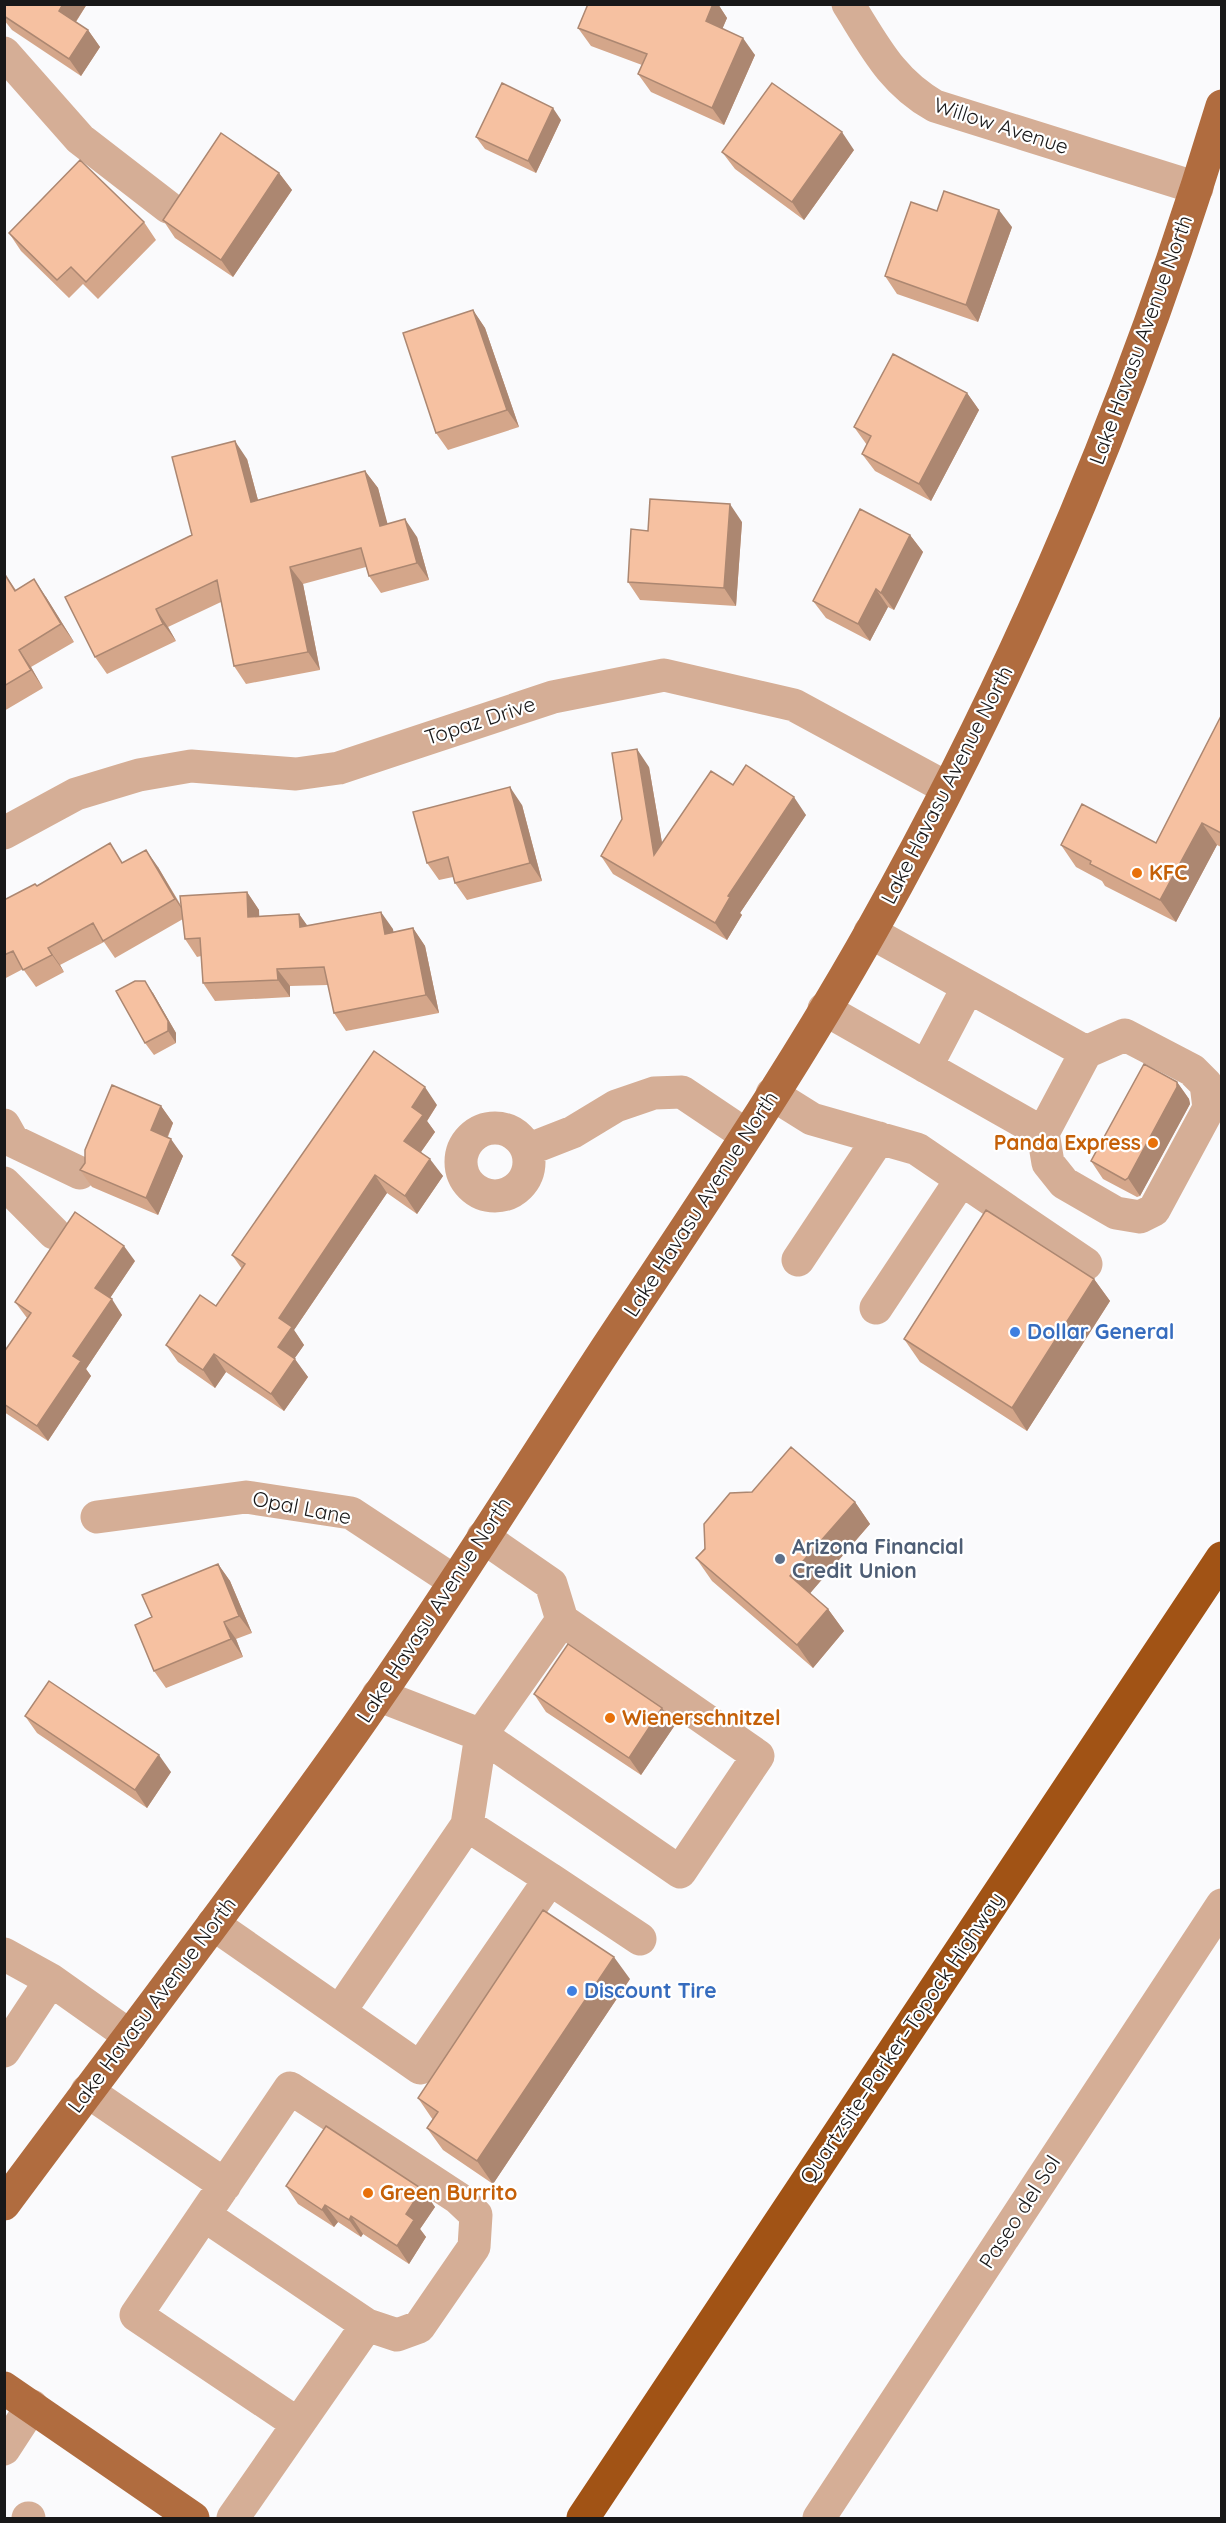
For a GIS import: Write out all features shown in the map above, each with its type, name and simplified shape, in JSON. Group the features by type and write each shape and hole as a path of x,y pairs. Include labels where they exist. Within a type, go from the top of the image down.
{"highway":[{"name":"Quartzsite–Parker–Topock Highway","path":"583,2518 1221,1558"}],"main road":[{"name":"Lake Havasu Avenue North","path":"4,2204 213,1924 378,1695 746,1135 870,932 998,688 1056,561 1109,433 1158,302 1197,188 1221,106"},
{"path":"4,2388 190,2517"}],"street":[{"name":"Willow Avenue","path":"848,4 891,71 919,97 935,106 1197,188"},
{"path":"4,53 80,139 168,207"},
{"name":"Topaz Drive","path":"4,833 76,794 140,775 191,766 296,774 339,768 554,697 664,675 794,705 947,788"},
{"path":"870,932 1086,1052"},
{"path":"926,1067 968,987"},
{"path":"824,1010 1043,1133"},
{"path":"1125,1035 1192,1070 1206,1084 1209,1108 1154,1210 1140,1217 1116,1213 1064,1183 1048,1163 1043,1133 1086,1052 1125,1035"},
{"path":"526,1150 573,1132 616,1106 654,1093 682,1092 746,1135"},
{"path":"772,1094 812,1119 917,1149 1086,1264"},
{"path":"4,1125 13,1142 80,1173"},
{"path":"798,1260 879,1138"},
{"path":"876,1308 961,1180"},
{"path":"4,1183 54,1233"},
{"name":"Opal Lane","path":"97,1517 246,1497 351,1513 454,1581"},
{"path":"378,1695 481,1735 680,1872 758,1756 562,1620 551,1584 483,1537"},
{"path":"340,2011 466,1825 481,1735 562,1620"},
{"path":"466,1825 640,1939"},
{"path":"213,1924 420,2068 550,1879"},
{"name":"Paseo del Sol","path":"819,2518 1221,1905"},
{"path":"4,1954 51,1980 130,2036"},
{"path":"4,2051 51,1980"},
{"path":"204,2215 367,2325 397,2335 419,2327 474,2247 476,2215 458,2198 291,2088 204,2215 136,2315 298,2424"},
{"path":"87,2091 225,2185"},
{"path":"233,2518 367,2325"},
{"path":"4,2449 32,2406"}],"building":[{"path":"5,4 63,4 59,11 88,30 69,59 4,16"},
{"path":"588,4 713,4 706,21 743,38 712,108 638,74 647,54 578,28"},
{"path":"502,83 553,108 528,161 476,137"},
{"path":"772,83 842,132 792,202 722,152"},
{"path":"221,133 279,173 221,260 163,220"},
{"path":"80,160 144,222 86,282 71,267 57,280 9,233"},
{"path":"944,191 999,210 966,305 885,276 911,202 937,211"},
{"path":"473,310 507,410 436,433 403,333"},
{"path":"893,354 967,393 919,484 862,454 871,436 854,427"},
{"path":"235,441 251,502 365,471 380,526 405,519 417,563 369,576 361,548 290,567 308,652 234,666 217,580 156,609 163,624 95,657 65,597 192,535 172,457"},
{"path":"650,499 730,504 724,588 628,582 631,529 648,531"},
{"path":"860,509 910,535 881,593 876,589 858,624 813,601"},
{"path":"4,573 15,591 34,579 61,624 19,650 31,670 4,686"},
{"path":"1221,716 1221,833 1202,823 1160,900 1090,864 1091,861 1061,845 1082,804 1156,843"},
{"path":"637,749 654,855 711,771 733,785 746,765 794,797 728,896 730,897 715,923 601,856 622,819 612,753"},
{"path":"510,787 530,863 455,883 448,857 427,863 413,812"},
{"path":"110,843 122,863 146,850 175,899 103,941 93,923 48,948 52,955 23,970 13,951 4,955 4,900 35,884 37,886"},
{"path":"247,892 248,917 299,914 300,927 381,912 385,934 413,928 426,995 334,1013 324,967 277,969 278,980 203,983 200,938 185,939 180,896"},
{"path":"135,981 145,981 168,1021 168,1031 145,1043 116,991"},
{"path":"374,1051 425,1087 412,1107 423,1115 404,1141 430,1159 405,1196 375,1175 279,1318 292,1327 278,1347 295,1359 271,1394 214,1354 203,1370 166,1345 200,1295 216,1306 245,1264 232,1255"},
{"path":"1144,1064 1177,1082 1177,1087 1125,1180 1091,1161"},
{"path":"112,1085 161,1106 151,1130 171,1139 146,1198 80,1170 85,1163 85,1150"},
{"name":"Dollar General","path":"986,1210 1094,1279 1012,1408 904,1339"},
{"path":"75,1212 124,1246 95,1288 112,1299 73,1356 81,1361 37,1426 4,1404 4,1352 31,1313 15,1302"},
{"name":"Arizona Financial Credit Union","path":"791,1447 855,1502 790,1576 828,1609 797,1645 696,1558 705,1549 704,1524 730,1493 752,1492"},
{"path":"218,1564 239,1616 224,1622 231,1639 154,1671 135,1625 152,1617 142,1595"},
{"name":"Wienerschnitzel","path":"568,1644 662,1708 629,1758 534,1694"},
{"path":"49,1681 159,1755 135,1790 25,1716"},
{"path":"543,1910 614,1957 477,2161 427,2128 438,2112 418,2098"},
{"path":"326,2126 422,2189 406,2214 414,2220 397,2246 351,2216 349,2220 325,2205 322,2210 286,2186"}],"place":[{"name":"KFC","path":"1137,873"},
{"name":"Panda Express","path":"1153,1143"},
{"name":"Dollar General","path":"1015,1332"},
{"name":"Arizona Financial Credit Union","path":"780,1559"},
{"name":"Wienerschnitzel","path":"610,1718"},
{"name":"Discount Tire","path":"572,1991"},
{"name":"Green Burrito","path":"368,2193"}]}
